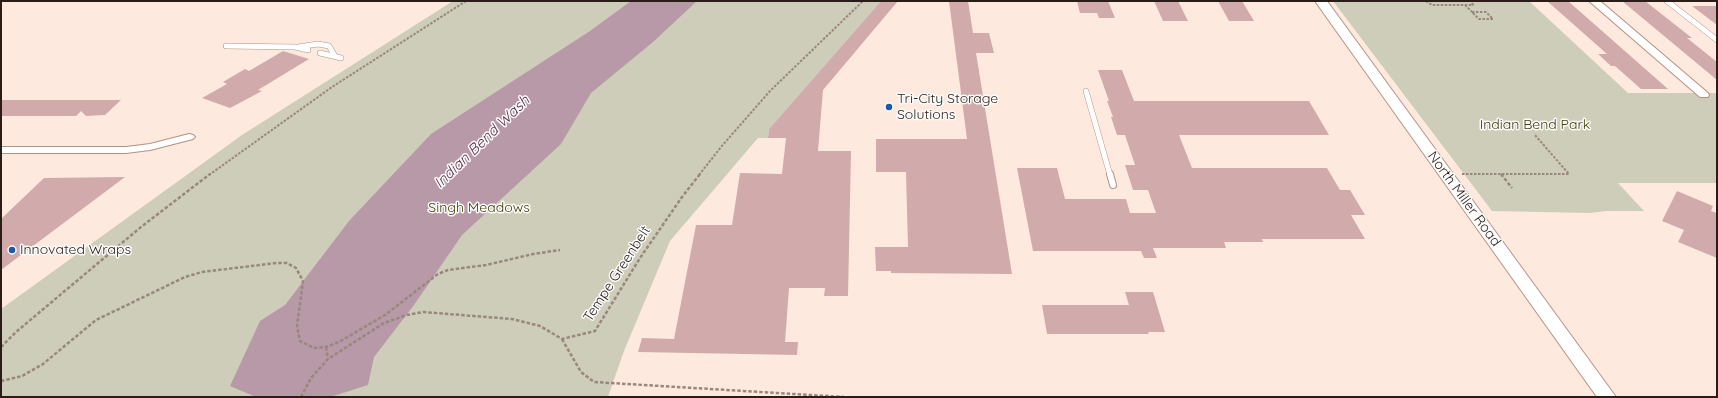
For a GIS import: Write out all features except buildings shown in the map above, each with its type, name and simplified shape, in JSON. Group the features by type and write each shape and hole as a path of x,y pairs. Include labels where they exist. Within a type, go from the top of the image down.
{"street":[{"name":"North Miller Road","path":"1320,1 1607,397"},
{"path":"1594,1 1704,95"},
{"path":"1,150 126,150 150,147 189,137"}],"lane":[{"path":"1667,1 1717,40"},
{"path":"226,46 294,47 318,44 329,46 335,56"},
{"path":"294,47 308,50"},
{"path":"320,53 341,58"},
{"path":"1086,91 1113,185"}],"path":[{"path":"1,347 16,332 141,226 232,158 338,83 466,1"},
{"name":"Tempe Greenbelt","path":"562,339 595,331 640,258 682,197 721,148 770,91 863,1"},
{"path":"1426,1 1432,5 1473,5 1472,1"},
{"path":"1465,5 1472,12 1479,19 1493,19 1486,12 1472,12"},
{"path":"1445,174 1569,174 1534,134"},
{"path":"1500,174 1512,188"},
{"path":"1,381 22,376 43,364 96,320 184,277 202,272 253,265 287,264 296,268 303,281 297,326 300,341 314,348 326,347 339,342 385,315 438,274 448,270 492,264 534,254 560,250"},
{"path":"301,397 311,378 328,359 384,323 407,315 423,312 512,319 540,326 562,339 581,372 594,382 620,385 844,397"},
{"path":"326,347 328,359"}],"green space":[{"name":"Singh Meadows","path":"453,1 881,1 769,129 768,138 758,138 670,241 624,351 608,397 1,397 1,309 242,135"},
{"name":"Indian Bend Park","path":"1333,1 1529,1 1628,93 1717,93 1717,183 1618,183 1644,211 1606,211 1590,213 1492,211"}],"water":[{"name":"Indian Bend Wash","path":"631,1 697,1 653,42 591,93 561,144 462,235 414,305 374,357 368,385 330,397 256,397 230,386 260,321 285,305 349,221 431,134 590,31"}],"place":[{"name":"Tri-City Storage Solutions","path":"889,107"},
{"name":"Innovated Wraps","path":"12,250"}]}
